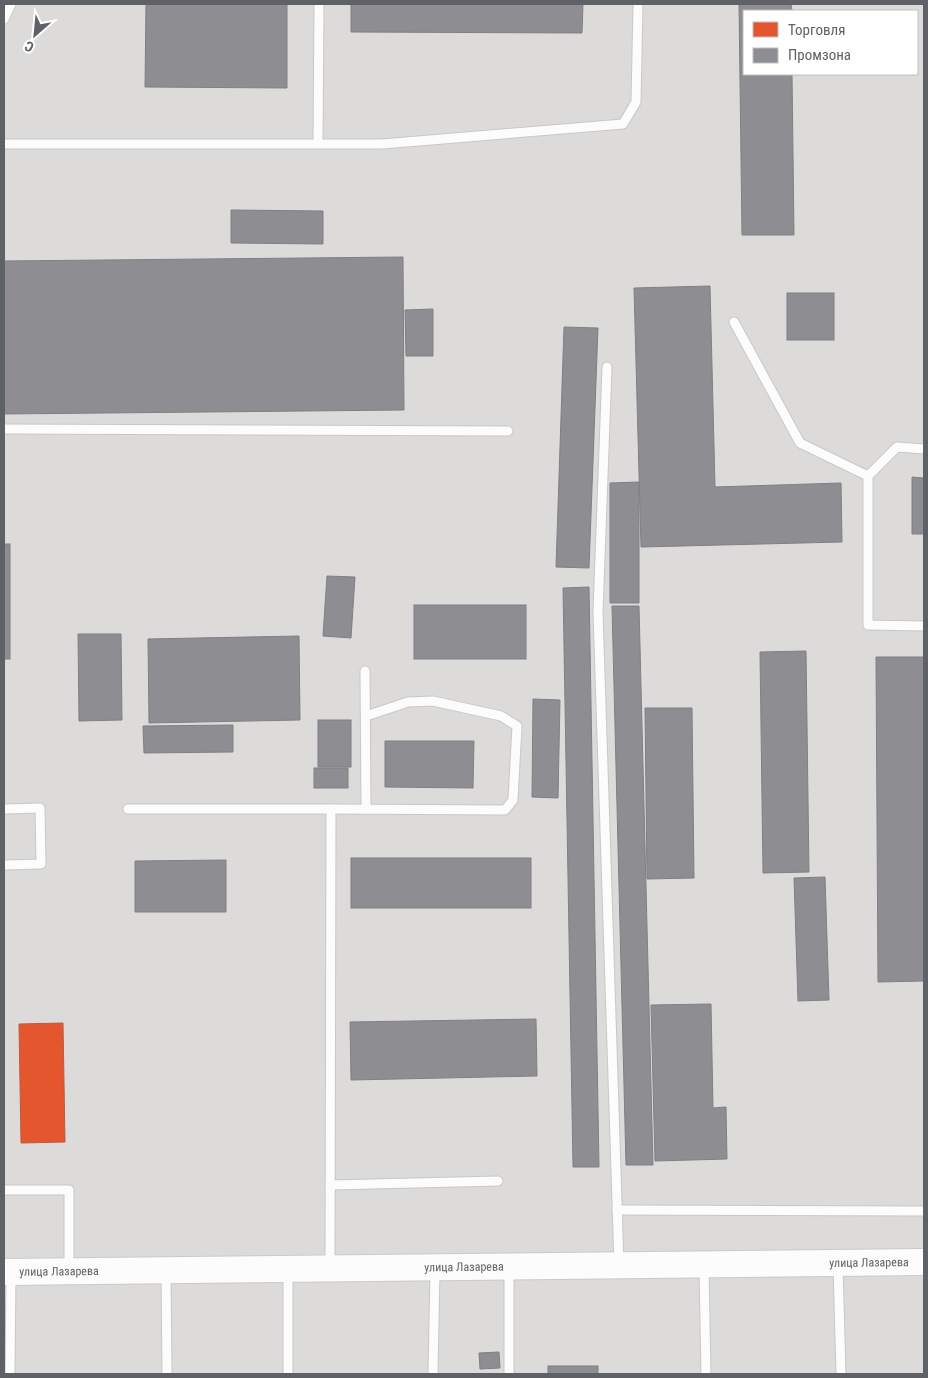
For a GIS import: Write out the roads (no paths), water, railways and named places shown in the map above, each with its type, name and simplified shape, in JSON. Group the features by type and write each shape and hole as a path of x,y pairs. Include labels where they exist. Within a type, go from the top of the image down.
{"main road":[{"name":"улица Лазарева","path":"7,1272 924,1262"}],"lane":[{"path":"4,19 10,4"},
{"path":"318,143 319,4"},
{"path":"4,144 382,144 623,124 636,102 638,4"},
{"path":"734,322 800,443 868,476"},
{"path":"607,367 598,612 619,1264"},
{"path":"4,429 508,431"},
{"path":"924,449 897,447 868,476 868,625 924,626"},
{"path":"366,672 366,809"},
{"path":"128,809 505,810 513,800 517,726 502,716 432,701 408,702 366,716"},
{"path":"4,809 40,808 41,864 4,865"},
{"path":"330,1268 331,809"},
{"path":"330,1185 498,1182"},
{"path":"4,1190 69,1190 69,1272"},
{"path":"617,1210 924,1211"},
{"path":"838,1262 841,1374"},
{"path":"704,1264 706,1374"},
{"path":"509,1266 509,1374"},
{"path":"433,1374 435,1267"},
{"path":"288,1268 288,1374"},
{"path":"166,1270 167,1374"},
{"path":"7,1272 10,1374"}]}
